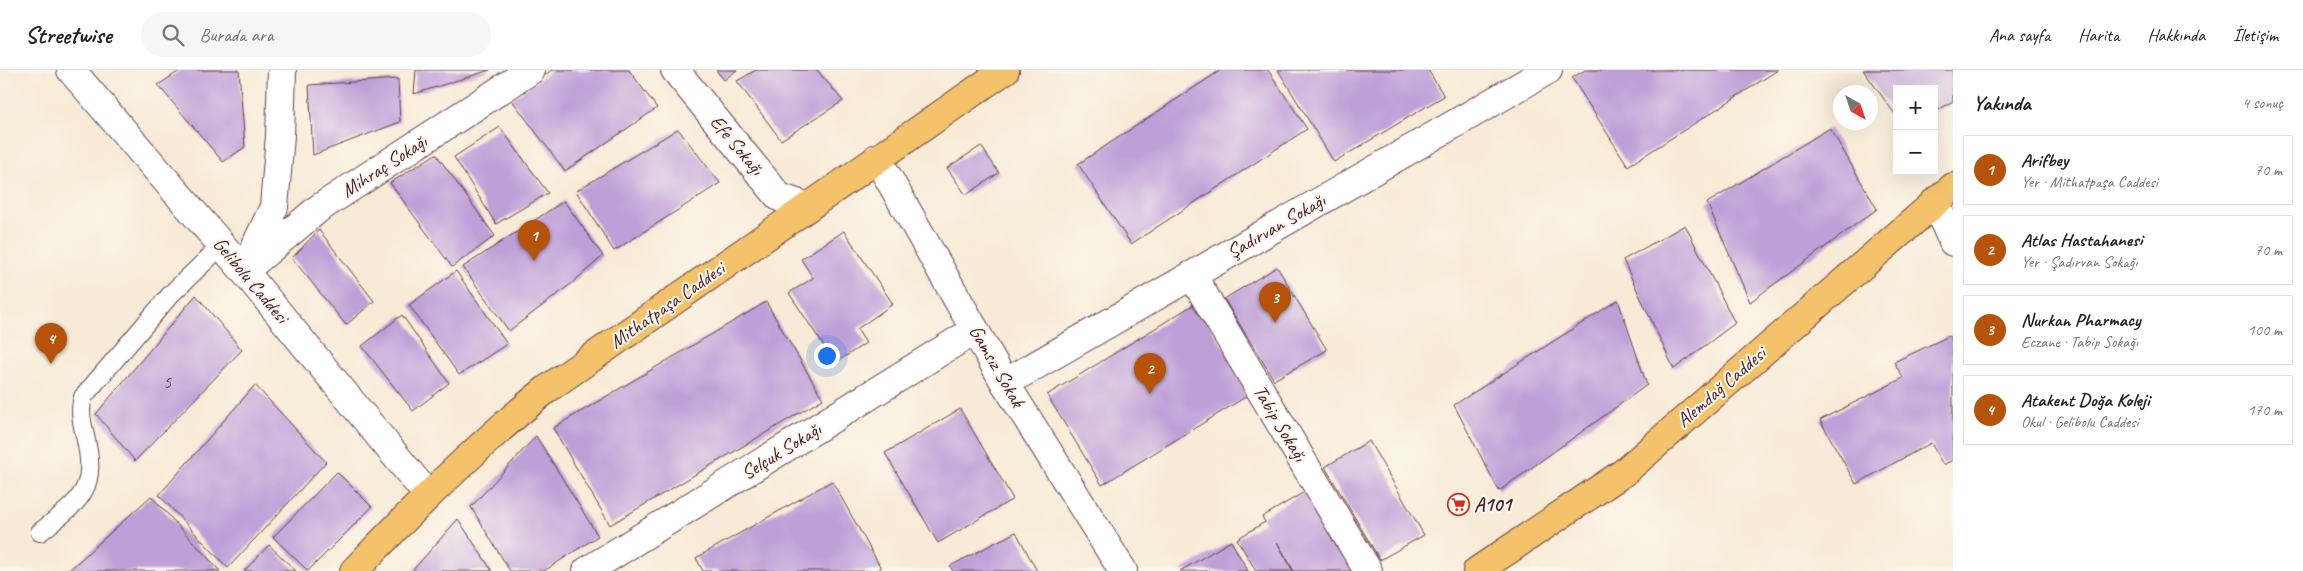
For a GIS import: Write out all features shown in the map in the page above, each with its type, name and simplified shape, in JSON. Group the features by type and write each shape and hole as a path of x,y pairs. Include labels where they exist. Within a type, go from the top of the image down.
{"main road":[{"name":"Mithatpaşa Caddesi","path":"354,571 427,494 499,428 547,389 1004,70"},
{"name":"Alemdağ Caddesi","path":"1477,571 1623,473 1944,194"}],"street":[{"name":"Gelibolu Caddesi","path":"71,70 244,271 427,494"},
{"path":"244,271 274,207 280,136 282,70"},
{"name":"Mihraç Sokağı","path":"244,271 318,209 531,70"},
{"name":"Efe Sokağı","path":"675,70 779,197 808,207"},
{"name":"Şadırvan Sokağı","path":"1005,383 1548,70"},
{"name":"Gamsız Sokak","path":"877,158 1005,383 1122,571"},
{"path":"1944,194 1953,242"},
{"name":"Tabip Sokağı","path":"1192,275 1368,571"},
{"name":"Selçuk Sokağı","path":"587,571 975,330"}],"lane":[{"path":"40,532 71,507 87,489 91,469 81,414 83,397 171,294 222,245"}],"building":[{"path":"181,70 239,70 245,147 223,162 158,85"},
{"path":"416,70 490,70 414,94"},
{"path":"552,70 629,70 657,108 565,171 511,99"},
{"path":"716,70 737,70 724,80"},
{"path":"756,70 817,70 843,101 781,140 737,81"},
{"path":"1221,70 1268,70 1307,129 1131,244 1078,164"},
{"path":"1278,70 1428,70 1444,96 1334,162"},
{"path":"1585,70 1778,70 1628,166 1572,78"},
{"path":"1863,70 1953,70 1953,101 1938,110 1938,85 1893,85 1893,111 1878,91 1878,85 1874,85"},
{"path":"398,79 400,122 313,155 309,85"},
{"path":"500,127 548,193 496,224 454,157"},
{"path":"1830,128 1877,209 1750,302 1707,203"},
{"path":"678,129 720,183 614,251 576,191"},
{"path":"981,146 999,173 966,195 947,168"},
{"path":"436,154 495,236 452,267 390,183"},
{"path":"564,201 603,256 571,284 509,331 463,267"},
{"path":"1685,225 1735,323 1674,369 1623,260"},
{"path":"319,230 374,301 346,325 292,258"},
{"path":"844,231 893,304 857,329 866,343 835,363 789,293 813,278 801,259"},
{"path":"1277,267 1327,350 1274,380 1224,299"},
{"path":"456,271 507,344 459,375 409,305"},
{"path":"196,295 242,350 135,461 96,414"},
{"path":"1618,300 1647,385 1499,491 1454,405"},
{"path":"766,302 823,399 610,525 553,428"},
{"path":"1196,303 1252,393 1102,485 1047,395"},
{"path":"402,315 449,383 413,411 362,346"},
{"path":"1949,336 1953,345 1953,460 1943,465 1931,443 1856,484 1820,420 1903,378 1894,362"},
{"path":"255,385 326,462 228,568 159,495"},
{"path":"960,409 1013,499 938,543 885,453"},
{"path":"536,436 598,536 544,571 510,571 471,507"},
{"path":"1369,441 1424,535 1380,560 1325,467"},
{"path":"337,472 372,507 308,571 273,537"},
{"path":"832,481 881,568 876,571 703,571 696,558"},
{"path":"1306,491 1353,571 1294,571 1277,542 1293,571 1256,571 1237,539 1265,522 1262,517"},
{"path":"151,496 220,571 68,571"},
{"path":"458,519 492,571 412,571"},
{"path":"1016,532 1037,571 953,571 950,566"},
{"path":"1231,541 1248,571 1180,571"},
{"path":"269,545 296,571 244,571"}],"place":[{"name":"Arifbey","path":"534,261"},
{"name":"Nurkan Pharmacy","path":"1275,323"},
{"name":"Atakent Doğa Koleji","path":"51,364"},
{"name":"Atlas Hastahanesi","path":"1150,394"},
{"name":"A101","path":"1458,504"}]}
